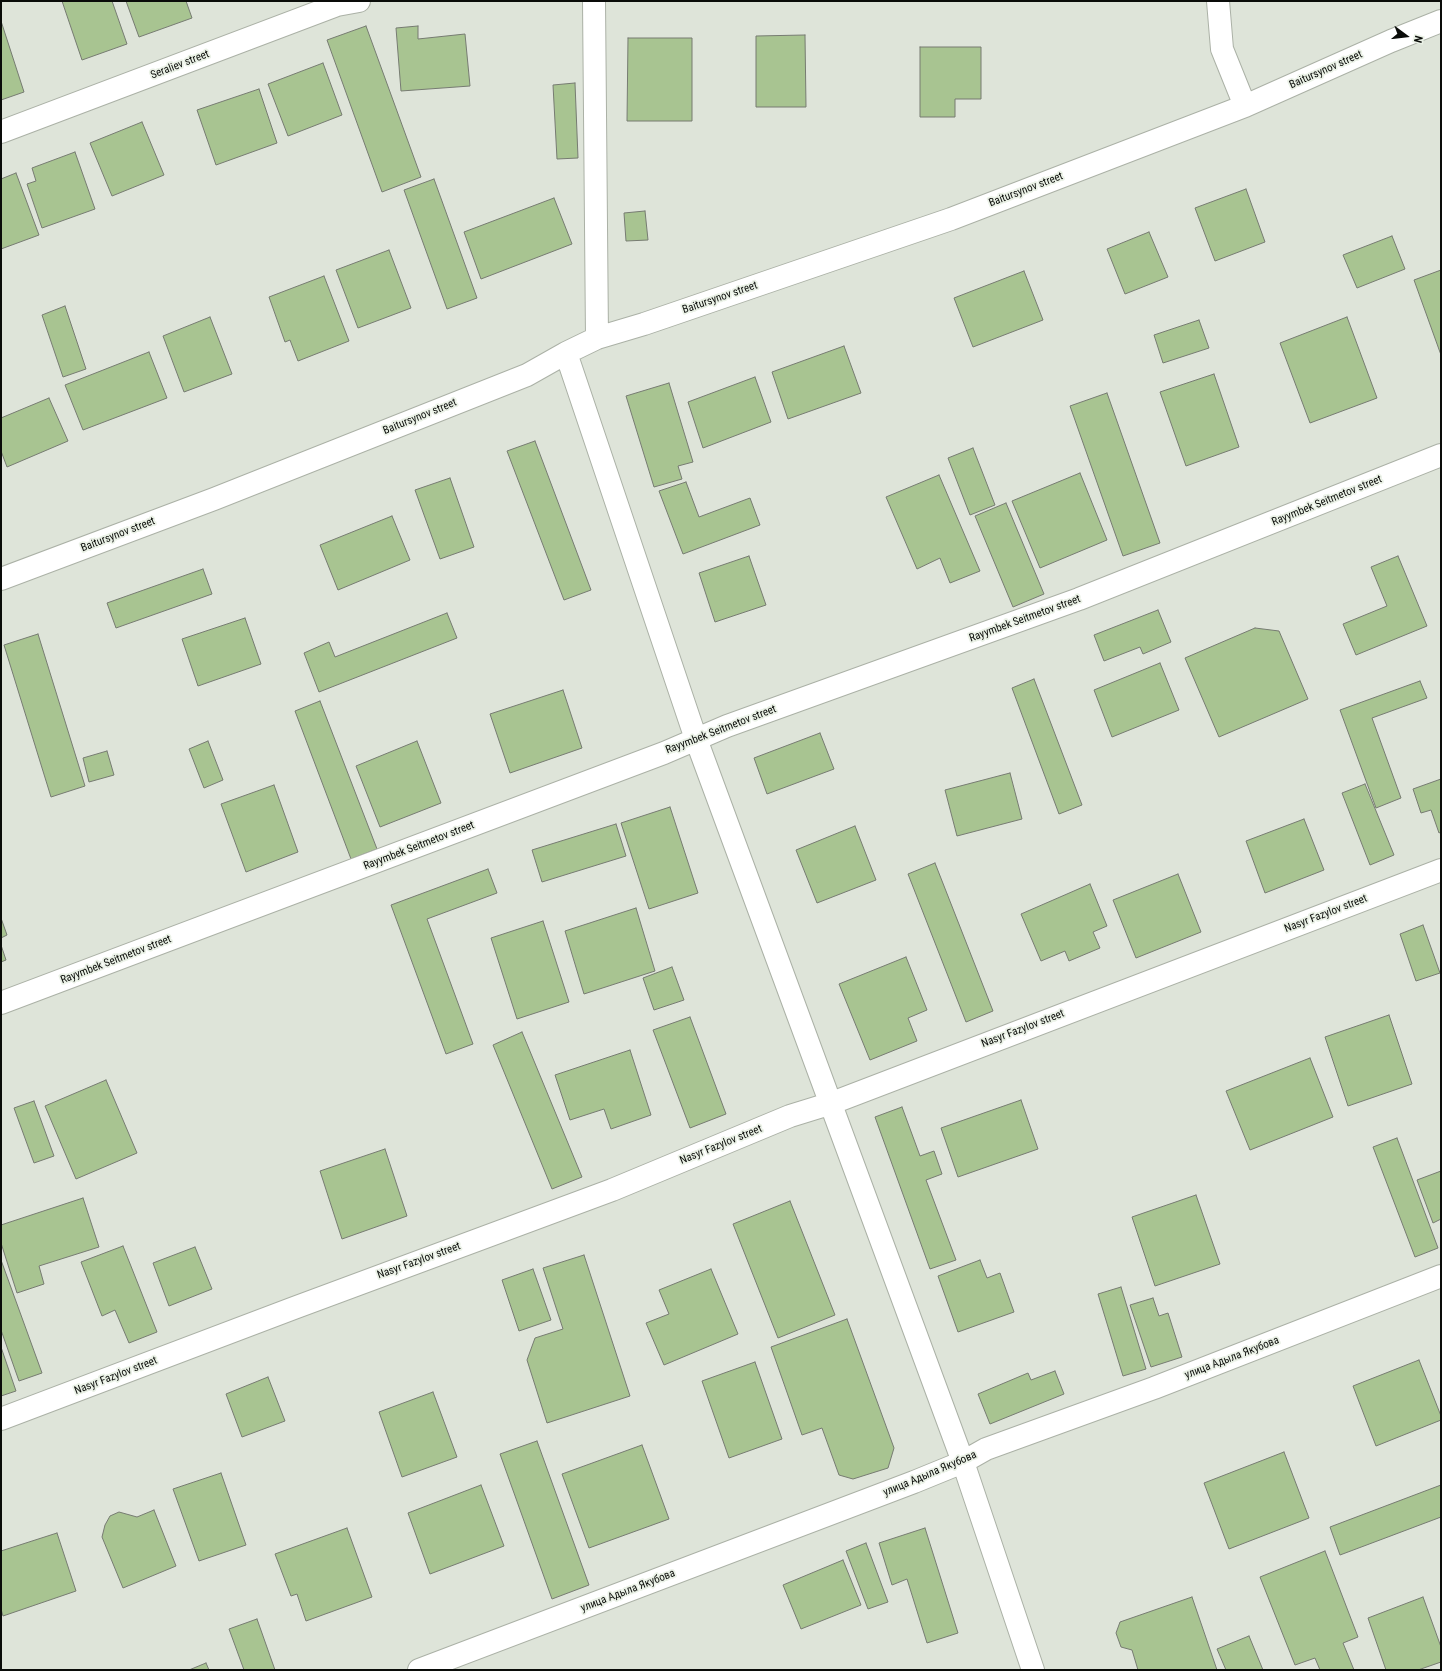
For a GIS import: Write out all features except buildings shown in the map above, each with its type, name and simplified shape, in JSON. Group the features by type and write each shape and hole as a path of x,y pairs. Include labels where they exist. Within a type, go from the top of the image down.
{"street":[{"name":"Seraliev street","path":"1,132 337,5 359,1"},
{"path":"594,1 597,338"},
{"path":"1218,1 1222,49 1245,106"},
{"name":"Baitursynov street","path":"1,579 214,499 528,375 566,353 597,338 951,219 1245,106 1391,41 1441,21"},
{"path":"566,353 696,739 832,1103 963,1462 1033,1670"},
{"name":"Rayymbek Seitmetov street","path":"1,1003 664,753 726,726 1079,599 1441,456"},
{"name":"Nasyr Fazylov street","path":"1,1419 612,1190 790,1116 832,1103 1441,870"},
{"name":"улица Адыла Якубова","path":"419,1670 963,1462 986,1449 1154,1388 1441,1276"}]}
